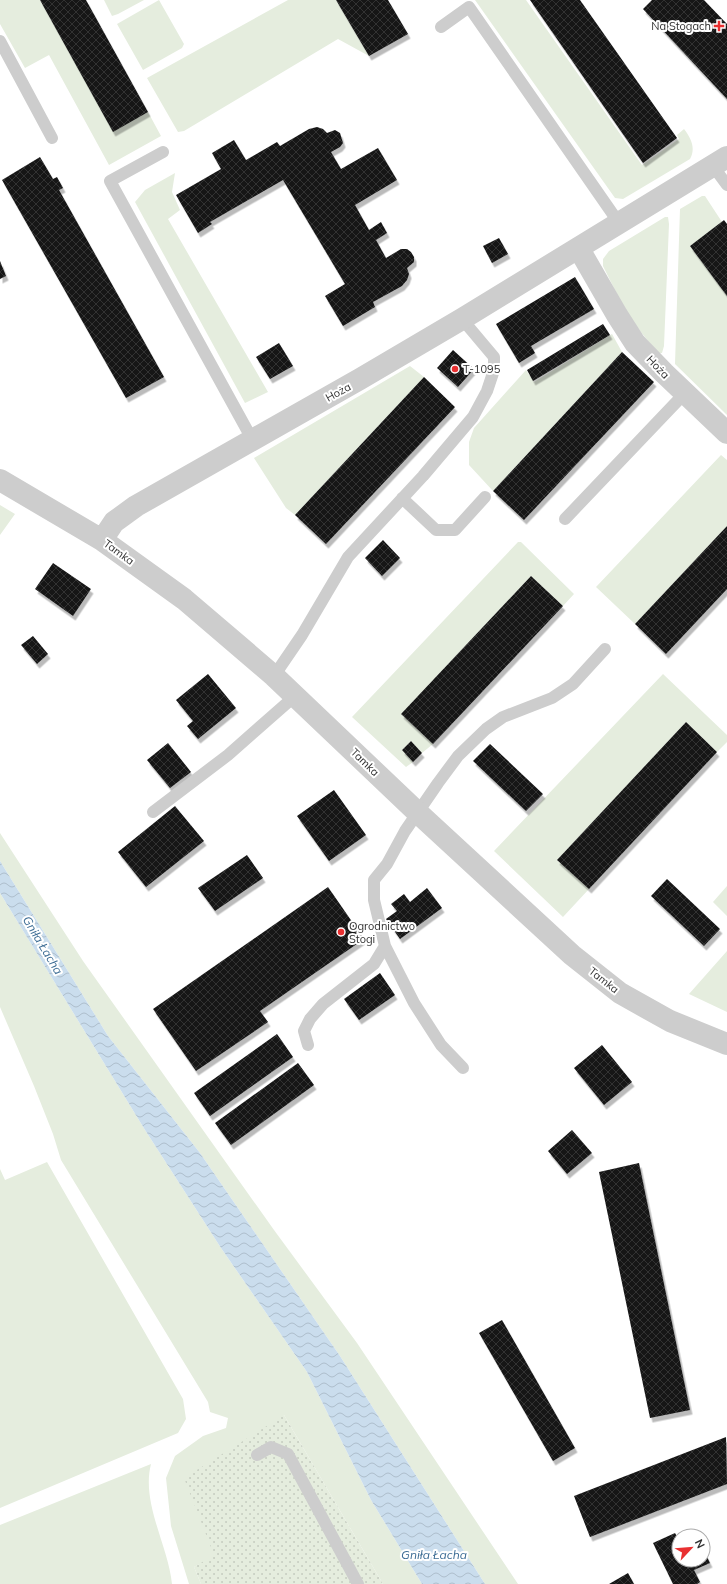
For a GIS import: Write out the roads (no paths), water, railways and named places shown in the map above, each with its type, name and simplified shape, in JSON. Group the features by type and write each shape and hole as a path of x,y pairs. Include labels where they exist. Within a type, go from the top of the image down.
{"street":[{"name":"Hoża","path":"102,540 114,522 136,506 360,379 462,319 579,249 720,161"},
{"name":"Hoża","path":"579,249 635,343 727,433"},
{"name":"Tamka","path":"0,480 102,540 184,599 274,676 417,812 572,955 620,993 670,1021 727,1044"}],"lane":[{"path":"441,27 469,7 619,223"},
{"path":"0,41 52,138"},
{"path":"162,152 110,181 252,439"},
{"path":"720,161 727,185"},
{"path":"274,676 302,635 348,557 473,417 487,391 494,370 494,358 462,319"},
{"path":"565,519 685,393"},
{"path":"402,498 436,530 456,530 485,497"},
{"path":"463,1068 442,1045 414,1003 385,946 374,900 374,880 387,864 417,812 458,756 486,729 503,717 552,698 573,684 604,649"},
{"path":"153,812 228,755 295,696"},
{"path":"308,1045 304,1031 310,1019 323,1004 374,964 385,946"},
{"path":"256,1455 271,1447 288,1454 358,1584"}],"water":[{"name":"Gniła Łacha","path":"0,861 108,1036 200,1153 340,1356 485,1584 422,1584 371,1500 307,1372 221,1248 145,1130 0,893"}],"place":[{"name":"Na Stogach","path":"719,26"},
{"name":"T-1095","path":"455,369"},
{"name":"Ogrodnictwo Stogi","path":"341,932"}]}
